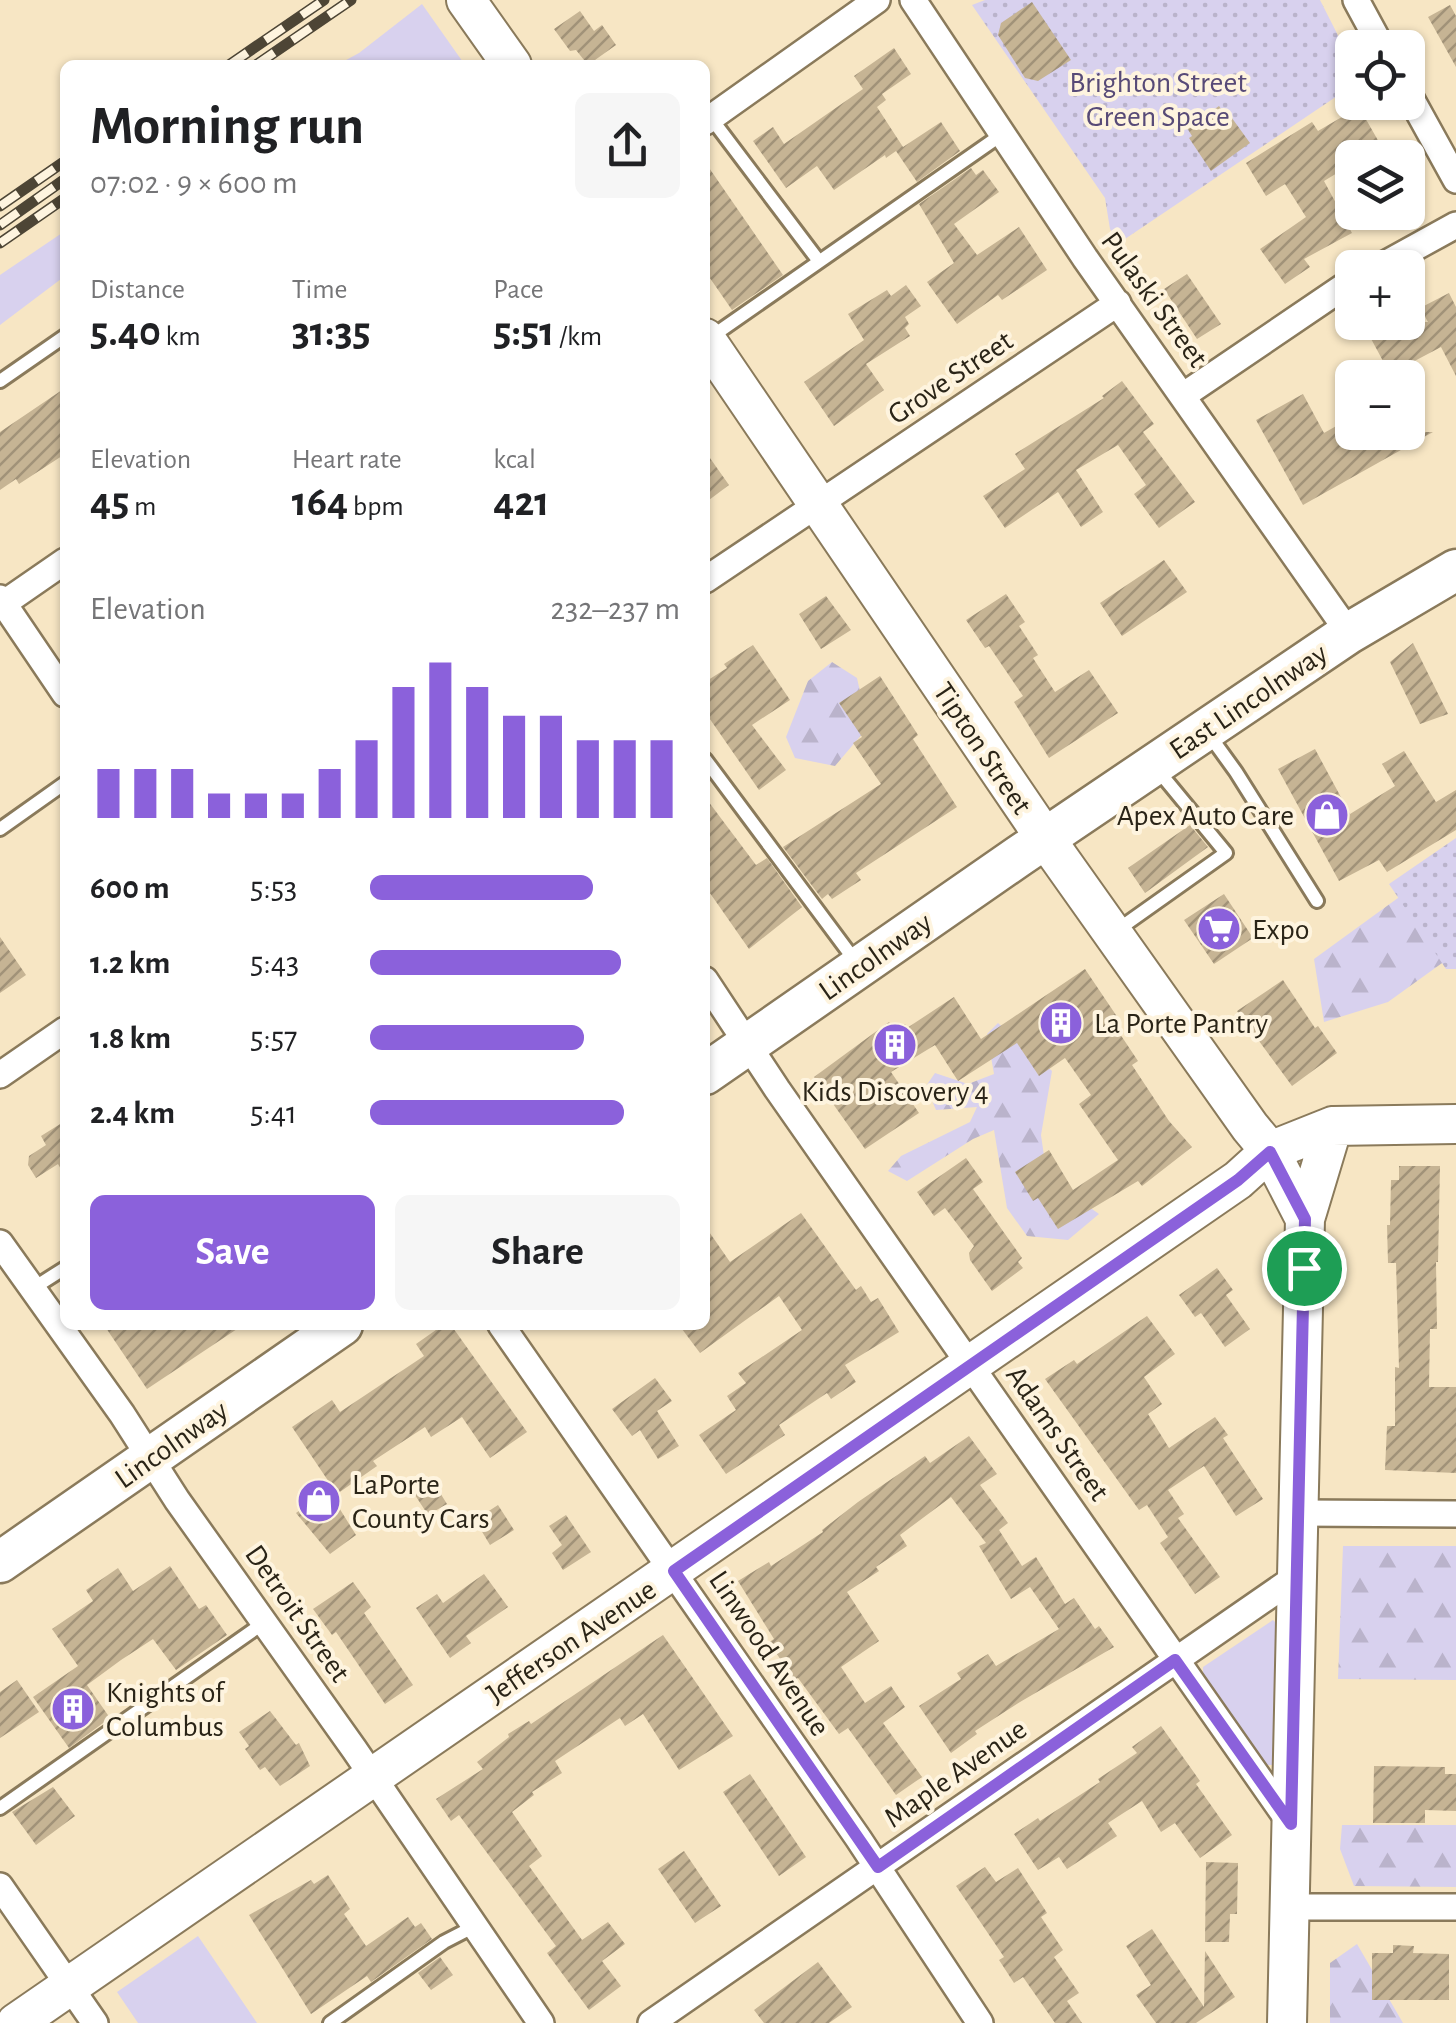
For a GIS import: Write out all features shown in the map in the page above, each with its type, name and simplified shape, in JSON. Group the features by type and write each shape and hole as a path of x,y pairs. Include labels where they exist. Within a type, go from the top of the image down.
{"main road":[{"name":"East Lincolnway","path":"1044,838 1349,633 1456,570"},
{"name":"Lincolnway","path":"710,1071 1044,838"},
{"name":"Lincolnway","path":"0,1562 335,1330"}],"street":[{"path":"466,0 508,60"},
{"path":"710,119 877,0"},
{"name":"Pulaski Street","path":"913,0 1001,135 1349,633"},
{"path":"1356,0 1372,30"},
{"path":"1423,120 1456,180"},
{"path":"1411,250 1456,225"},
{"path":"1184,396 1335,293"},
{"name":"Grove Street","path":"710,577 1118,302"},
{"name":"Tipton Street","path":"710,346 1044,838 1270,1152 1305,1219"},
{"path":"60,564 1,603 60,687"},
{"name":"Adams Street","path":"710,987 1291,1824"},
{"path":"0,1075 60,1033"},
{"path":"1287,2023 1305,1219 1333,1126 1456,1124"},
{"name":"Jefferson Avenue","path":"16,2023 1238,1180 1270,1152 1333,1126"},
{"name":"Detroit Street","path":"0,1243 60,1329"},
{"name":"Detroit Street","path":"61,1330 541,2023"},
{"name":"Linwood Avenue","path":"505,1330 878,1867 980,2023"},
{"path":"1300,1514 1456,1514"},
{"name":"Maple Avenue","path":"652,2023 1296,1577"},
{"path":"0,1886 95,2023"},
{"path":"1290,1907 1456,1908"}],"lane":[{"path":"710,123 818,260"},
{"path":"710,337 1001,135"},
{"path":"0,381 60,339"},
{"path":"1205,730 1317,901"},
{"path":"1114,933 1226,852 1154,765"},
{"path":"710,766 859,966"},
{"path":"0,829 60,787"},
{"path":"32,1289 60,1271"},
{"path":"0,1808 265,1622"},
{"path":"330,2023 444,1942 475,1926"}],"green space":[{"name":"Brighton Street Green Space","path":"985,0 1320,0 1335,30 1335,97 1119,243 1110,229 1105,198 972,5"},
{"path":"422,4 461,60 346,60"},
{"path":"60,234 60,280 0,325 0,275"},
{"path":"832,662 857,678 868,727 835,766 795,758 786,737 808,681"},
{"path":"1456,838 1456,969 1446,969 1389,884"},
{"path":"1442,866 1456,953 1388,1002 1324,1022 1314,959"},
{"path":"998,1023 1052,1071 1041,1135 1047,1177 1099,1214 1068,1240 1027,1236 1007,1208 994,1130 907,1181 888,1171 901,1156 970,1122 977,1107 936,1110 926,1086 935,1073 968,1084 994,1074 987,1034"},
{"path":"1343,1546 1456,1546 1456,1680 1338,1679"},
{"path":"1273,1620 1277,1624 1273,1759 1272,1765 1264,1765 1203,1676 1203,1667"},
{"path":"1342,1825 1456,1825 1456,1887 1354,1886 1340,1849"},
{"path":"198,1936 257,2023 138,2023 117,1992"},
{"path":"1357,1944 1403,2023 1330,2023 1330,1963"}],"building":[{"path":"1032,2 1071,60 1038,81 1025,78 998,35 1001,23"},
{"path":"1450,5 1456,16 1456,67 1428,17"},
{"path":"580,11 594,31 602,25 616,45 595,60 584,60 576,50 570,51 554,29"},
{"path":"894,48 911,74 882,94 886,100 877,107 903,147 941,122 960,151 917,182 896,151 834,190 817,166 786,188 753,141 773,127 784,144 863,89 854,76"},
{"path":"1219,106 1250,143 1211,171 1189,138 1192,136 1187,128"},
{"path":"1337,120 1366,120 1378,140 1335,140 1335,174 1324,181 1335,201 1335,230 1352,233 1304,259 1310,267 1285,284 1260,249 1306,217 1285,184 1266,196 1246,163 1312,122 1318,131"},
{"path":"971,168 976,175 983,170 999,192 954,224 977,255 1019,227 1047,270 1002,300 998,295 957,324 927,282 954,263 919,204"},
{"path":"710,169 783,275 732,310 710,278"},
{"path":"1187,274 1221,324 1197,339 1164,289"},
{"path":"906,285 921,306 905,317 910,336 866,364 884,390 834,426 804,382 864,340 848,314 887,290 891,296"},
{"path":"1449,293 1456,307 1456,376 1441,347 1416,360 1382,360 1372,340 1425,340 1425,305"},
{"path":"1122,381 1154,424 1143,432 1195,502 1159,528 1134,494 1146,485 1118,445 1076,470 1103,512 1081,527 1058,492 1005,528 983,496 1025,469 1015,454 1104,398"},
{"path":"60,391 60,457 19,484 16,479 0,490 0,432"},
{"path":"1303,394 1324,433 1335,427 1335,450 1401,450 1303,505 1256,420"},
{"path":"710,458 729,485 710,499"},
{"path":"1164,560 1187,592 1122,636 1100,603"},
{"path":"1006,594 1025,622 1019,626 1038,655 1033,658 1055,692 1089,670 1118,713 1049,758 1014,702 1023,696 966,620"},
{"path":"826,596 851,630 821,649 799,614"},
{"path":"1413,643 1448,714 1420,724 1390,662"},
{"path":"753,645 790,700 752,725 786,770 759,790 710,719 710,679 727,668 724,664"},
{"path":"880,676 918,735 913,739 957,807 856,873 861,880 832,899 828,894 822,899 783,847 881,784 853,743 862,737 839,703"},
{"path":"1315,749 1350,814 1395,786 1382,764 1404,751 1436,802 1456,790 1456,830 1387,872 1379,860 1339,881 1278,769"},
{"path":"710,804 756,865 767,858 802,907 749,949 710,893"},
{"path":"1190,825 1208,847 1145,893 1128,868"},
{"name":"Expo","path":"1224,894 1253,938 1214,964 1184,920"},
{"path":"0,937 26,975 0,993"},
{"path":"1085,969 1120,1021 1114,1025 1138,1061 1132,1065 1169,1121 1192,1147 1142,1186 1138,1181 1058,1229 1038,1198 1033,1201 1015,1172 1049,1150 1073,1190 1118,1160 1079,1104 1091,1095 1065,1058 1039,1076 1017,1043 958,1081 935,1045 891,1072 919,1113 865,1149 814,1077 889,1022 895,1031 905,1024 907,1028 954,997 981,1039"},
{"path":"1283,980 1337,1053 1292,1086 1237,1011"},
{"path":"60,1124 60,1167 58,1164 36,1178 28,1165 29,1156 46,1145 41,1136"},
{"path":"966,1158 983,1182 973,1189 1022,1258 1018,1262 1023,1268 992,1291 970,1260 974,1246 945,1208 934,1216 917,1192"},
{"path":"1399,1166 1440,1166 1437,1329 1430,1329 1429,1387 1456,1387 1456,1473 1385,1470 1387,1426 1395,1426 1395,1367 1399,1368 1396,1263 1388,1263 1387,1225 1391,1180 1399,1180"},
{"path":"801,1213 856,1290 861,1286 871,1302 878,1298 899,1332 845,1365 856,1382 831,1399 827,1393 779,1425 785,1435 726,1474 699,1435 736,1410 727,1396 746,1383 738,1373 802,1330 779,1296 700,1353 683,1330 710,1330 710,1233 730,1262"},
{"path":"1217,1268 1233,1290 1226,1295 1250,1329 1225,1347 1201,1313 1195,1317 1179,1295"},
{"path":"1147,1316 1175,1354 1144,1377 1162,1404 1148,1414 1169,1448 1215,1417 1228,1435 1223,1438 1263,1499 1236,1516 1204,1466 1168,1490 1184,1514 1178,1518 1220,1577 1195,1594 1160,1543 1168,1537 1147,1505 1139,1510 1045,1379 1074,1360 1077,1364"},
{"path":"107,1330 236,1330 147,1389"},
{"path":"436,1330 455,1330 527,1432 490,1458 462,1417 431,1437 425,1427 373,1461 377,1466 337,1494 292,1427 332,1400 340,1412 424,1356 416,1344"},
{"path":"655,1378 672,1401 657,1411 679,1446 658,1459 640,1430 632,1436 612,1409"},
{"path":"969,1436 997,1474 980,1485 1008,1523 999,1530 1022,1566 1036,1557 1065,1604 1074,1598 1095,1629 1099,1626 1114,1647 975,1731 977,1734 951,1753 919,1706 961,1679 957,1673 988,1654 996,1666 1059,1629 1030,1587 1011,1599 979,1546 986,1543 951,1497 900,1535 907,1546 847,1592 879,1641 841,1667 865,1703 891,1686 905,1707 883,1723 922,1777 896,1795 848,1728 839,1734 798,1678 794,1680 769,1642 774,1639 738,1581 769,1562 771,1566 823,1532 858,1502 925,1456 930,1463"},
{"path":"432,1480 447,1504 428,1515 413,1492"},
{"path":"328,1490 356,1535 330,1554 296,1513"},
{"path":"498,1505 514,1530 490,1545 475,1520"},
{"path":"566,1515 591,1552 563,1570 552,1553 562,1545 549,1526"},
{"path":"170,1566 199,1609 206,1605 227,1635 176,1670 153,1639 121,1660 87,1685 110,1718 69,1748 33,1697 78,1666 52,1629 93,1601 86,1590 118,1568 133,1591"},
{"path":"484,1574 508,1607 466,1636 471,1643 450,1658 416,1608 437,1594 443,1603"},
{"path":"353,1582 371,1607 364,1613 413,1685 385,1704 336,1632 332,1635 313,1609"},
{"path":"663,1635 733,1736 679,1770 643,1714 625,1726 620,1718 555,1761 562,1773 532,1792 534,1795 512,1812 542,1856 529,1866 582,1940 608,1922 625,1944 602,1961 621,1986 589,2010 547,1953 556,1946 459,1815 451,1821 436,1799 483,1769 477,1762 508,1734 529,1721 531,1724"},
{"path":"17,1680 39,1712 0,1738 0,1692"},
{"path":"270,1711 296,1745 299,1743 310,1766 280,1786 265,1767 260,1770 239,1732"},
{"path":"1161,1726 1232,1835 1200,1858 1175,1823 1161,1832 1142,1801 1108,1823 1117,1836 1067,1869 1059,1857 1038,1870 1014,1834 1100,1782 1098,1779 1137,1753 1132,1747"},
{"path":"1374,1766 1445,1767 1445,1774 1456,1774 1456,1811 1425,1810 1425,1823 1373,1823"},
{"path":"750,1774 806,1857 779,1876 723,1792"},
{"path":"53,1787 75,1816 36,1845 12,1812"},
{"path":"684,1851 721,1906 695,1923 658,1869"},
{"path":"1206,1862 1238,1863 1237,1914 1230,1914 1229,1942 1205,1942"},
{"path":"985,1867 996,1882 1018,1868 1047,1913 1041,1917 1063,1950 1054,1957 1079,1993 1067,2001 1082,2023 1055,2023 1023,1977 1014,1983 999,1960 1004,1957 956,1886"},
{"path":"328,1875 350,1909 344,1914 366,1946 408,1917 415,1927 421,1923 432,1939 371,1982 367,1976 311,2014 249,1915 311,1880 314,1884"},
{"path":"1152,1929 1204,2007 1205,1951 1235,1997 1196,2023 1156,2023 1136,1995 1151,1985 1126,1946"},
{"path":"1393,1945 1414,1946 1413,1953 1449,1954 1449,2000 1372,2000 1372,1953 1393,1953"},
{"path":"440,1957 453,1975 431,1990 418,1973"},
{"path":"818,1962 852,2007 829,2023 764,2023 754,2010"}],"railway":[{"path":"236,60 324,0"},
{"path":"263,60 351,0"},
{"path":"0,206 60,164"},
{"path":"0,225 60,183"},
{"path":"0,243 60,201"}],"place":[{"name":"Apex Auto Care","path":"1327,815"},
{"name":"Expo","path":"1219,929"},
{"name":"La Porte Pantry","path":"1061,1023"},
{"name":"Kids Discovery 4","path":"895,1045"},
{"name":"LaPorte County Cars","path":"319,1501"},
{"name":"Knights of Columbus","path":"73,1709"}],"route":[{"path":"1270,1152 1305,1219 1304,1268 1291,1824 1175,1660 878,1867 674,1571 1238,1180 1270,1152"}]}
